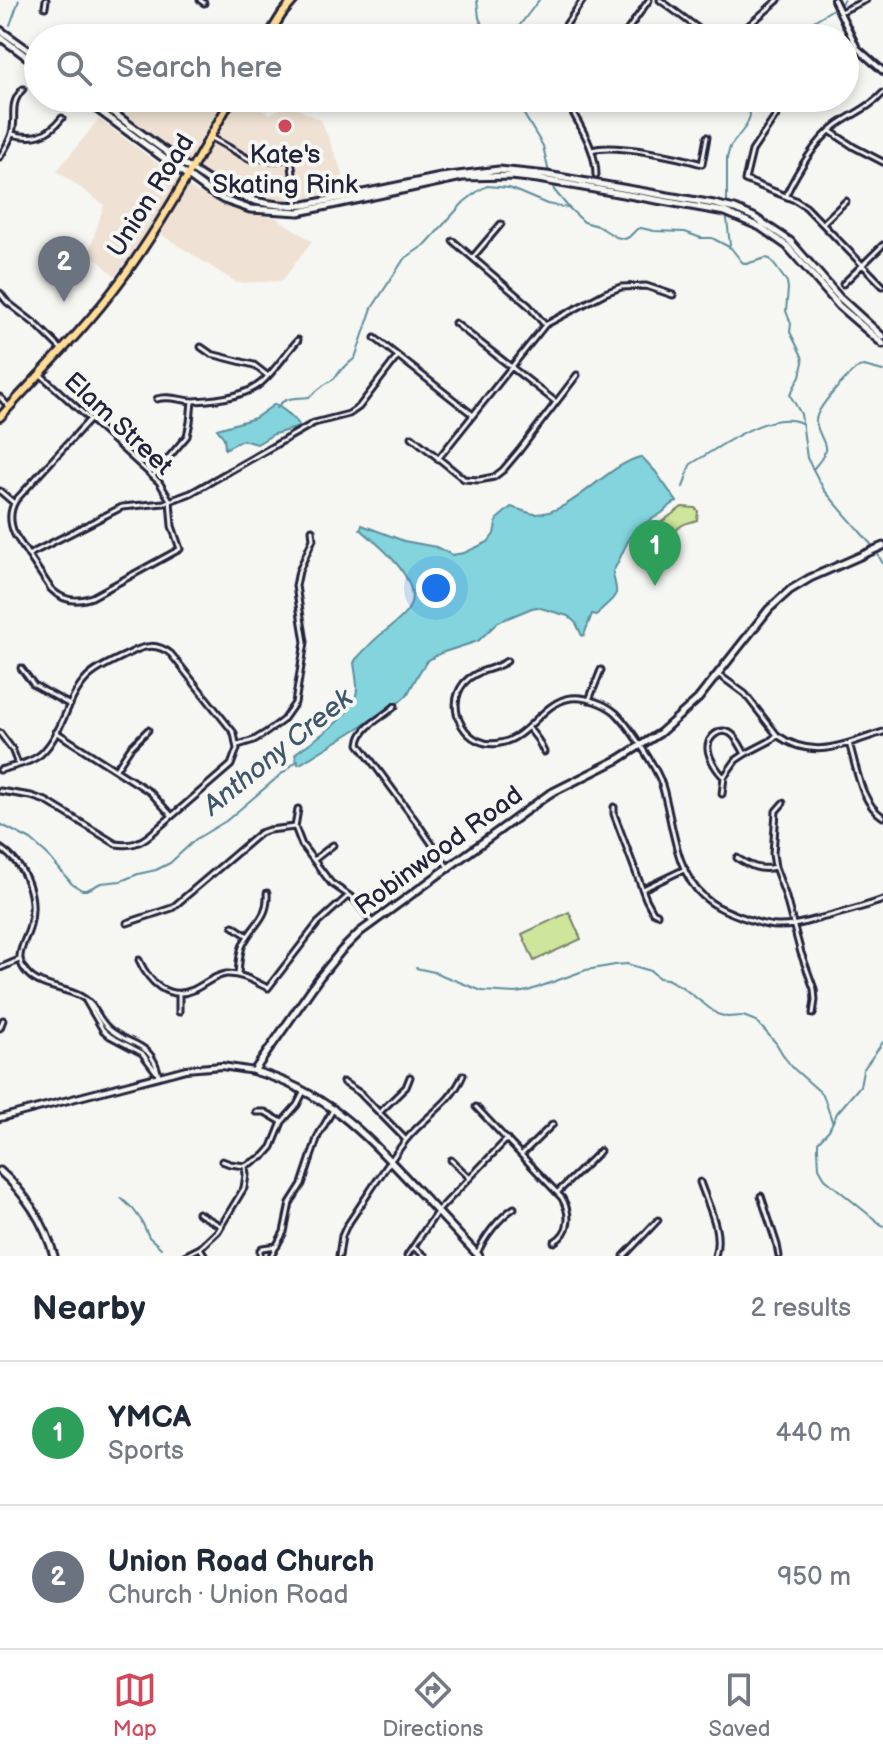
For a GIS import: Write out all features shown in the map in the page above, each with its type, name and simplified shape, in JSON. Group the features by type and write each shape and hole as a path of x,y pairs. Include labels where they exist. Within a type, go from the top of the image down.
{"main road":[{"path":"276,24 294,0"},
{"path":"0,30 24,47"},
{"path":"0,37 24,55"},
{"path":"102,112 189,172 238,196 263,203 297,206 499,170 735,209 754,217 790,241 843,302 883,337"},
{"path":"111,112 189,172 207,190 224,200 255,210 308,211 437,180"},
{"name":"Union Road","path":"0,417 121,280 224,112"},
{"path":"572,182 725,212 760,227 787,246 839,306 883,344"},
{"name":"Robinwood Road","path":"254,1071 344,947 372,922 549,794 641,747 688,710 779,598 810,578 883,546"},
{"path":"254,1071 304,1091 334,1108 359,1128 478,1255"},
{"path":"0,1171 19,1190 37,1216 54,1256"}],"street":[{"path":"45,7 46,0"},
{"path":"567,24 583,0"},
{"path":"632,24 649,0"},
{"path":"660,0 692,24"},
{"path":"834,0 846,24"},
{"path":"840,12 866,0"},
{"path":"750,24 774,1"},
{"path":"859,50 883,71"},
{"path":"0,157 12,134 15,99 23,89"},
{"path":"786,196 796,174 830,131 868,107 883,93"},
{"path":"572,112 592,150 596,175"},
{"path":"779,112 752,151 745,180 806,207 883,286"},
{"path":"12,134 42,135 62,118"},
{"path":"830,131 883,162"},
{"path":"210,137 249,159 257,157 270,161 304,156 310,149"},
{"path":"592,150 615,148 702,164 707,137"},
{"path":"291,158 297,206"},
{"path":"823,223 846,201"},
{"path":"473,257 501,224"},
{"path":"453,241 529,306 545,325"},
{"path":"843,284 883,245"},
{"path":"438,459 545,325 621,287 646,286 673,295"},
{"path":"0,293 62,350"},
{"path":"455,323 556,402"},
{"path":"375,338 473,415"},
{"path":"157,399 165,397 192,401 242,393 268,376 298,340"},
{"path":"201,347 211,354 254,365 268,376"},
{"path":"28,555 122,507 153,505 199,489 314,423 349,414 359,407 398,356"},
{"name":"Elam Street","path":"39,374 153,476 170,500"},
{"path":"412,437 460,476 469,480 494,477 519,451 577,375"},
{"path":"0,397 9,407"},
{"path":"153,476 187,436 192,401"},
{"path":"90,419 14,503 11,516 12,527 28,555 55,593 71,601 87,599 180,549 172,526 170,500"},
{"path":"0,491 14,503"},
{"path":"238,745 267,732 283,720 295,703 305,642 296,586 313,539 312,530"},
{"path":"0,770 40,754 83,683 97,670 142,647 157,646 167,650 234,733 238,745 231,765 141,842 129,846 116,844 46,801 1,790"},
{"path":"507,661 473,675 464,683 457,700 458,717 463,727 471,736 494,744 508,741 563,700 589,700 608,707 641,747 661,782 672,830 691,882 704,897 722,909 780,927 883,900"},
{"path":"21,668 34,685 70,705"},
{"path":"589,700 601,670"},
{"path":"718,674 745,694 769,728 794,745 811,749 829,748 883,732"},
{"path":"395,706 364,730 359,744 449,869"},
{"path":"528,727 544,752"},
{"path":"116,769 136,740 148,730"},
{"path":"56,732 150,792 172,816"},
{"path":"724,777 716,768 708,749 710,739 716,733 729,732 745,754"},
{"path":"0,733 18,764"},
{"path":"722,794 724,777 736,760 777,735"},
{"path":"849,743 865,797 872,809 883,817"},
{"path":"783,803 776,811 773,841 775,867 814,989 813,1014"},
{"path":"614,807 643,889 653,912 657,914"},
{"path":"298,809 295,827 298,839 331,883 358,904 372,922"},
{"path":"127,923 172,908 260,833 295,827"},
{"path":"314,860 333,845"},
{"path":"0,848 20,867 31,894 30,924 20,960 26,972 35,980 84,998 103,1030 142,1053 159,1076"},
{"path":"737,858 756,868 775,867"},
{"path":"643,889 685,869"},
{"path":"238,975 241,950 265,911 267,893"},
{"path":"139,960 147,976 165,991 179,994 190,992 215,977 228,974 268,988 318,923 348,896"},
{"path":"233,926 248,936"},
{"path":"0,968 20,960"},
{"path":"179,994 179,1012"},
{"path":"0,1028 3,1020"},
{"path":"0,1118 186,1069 211,1066 254,1071"},
{"path":"339,1256 346,1227 391,1161 406,1140 450,1098 463,1075"},
{"path":"379,1113 406,1087 410,1077"},
{"path":"343,1082 360,1093 406,1140"},
{"path":"222,1161 245,1166 269,1151 282,1122 304,1091"},
{"path":"476,1107 558,1192 566,1205 568,1219 564,1234 554,1242"},
{"path":"271,1256 288,1218 290,1203 302,1184 318,1136 334,1108"},
{"path":"256,1112 265,1112 282,1122"},
{"path":"522,1154 553,1124"},
{"path":"407,1256 437,1212 507,1139"},
{"path":"558,1192 600,1151"},
{"path":"451,1160 470,1178"},
{"path":"184,1256 215,1235 244,1188 245,1166"},
{"path":"700,1182 718,1234 715,1256"},
{"path":"761,1196 779,1256"},
{"path":"478,1255 480,1246 504,1215 514,1208"},
{"path":"198,1213 221,1226"},
{"path":"624,1256 658,1220"},
{"path":"260,1256 262,1248 277,1246"},
{"path":"413,1247 425,1256"},
{"path":"200,1248 205,1256"}],"shaded area":[{"path":"122,112 304,112 321,120 343,174 334,196 305,201 263,199 228,186 185,160"},
{"path":"99,119 190,188 226,207 275,217 312,241 282,281 237,283 151,228 115,276 89,252 104,205 57,171"}],"green space":[{"path":"682,507 695,508 698,511 697,520 683,525 670,535 660,534 660,523"},
{"path":"569,912 581,939 534,961 522,934"}],"water":[{"path":"275,404 293,417 300,427 274,434 257,444 242,440 225,449 224,438 217,429 255,418"},
{"path":"640,457 655,471 677,502 631,536 613,571 615,596 597,615 592,614 584,635 568,616 537,607 498,622 478,641 427,661 407,695 397,704 298,764 297,752 334,725 355,698 356,659 402,617 412,600 406,577 360,529 362,525 404,541 436,547 452,555 464,553 488,542 494,534 497,519 511,507 535,514 562,507 613,470"}],"waterway":[{"path":"10,25 19,0"},
{"path":"477,0 482,24"},
{"path":"521,24 539,0"},
{"path":"840,4 844,0"},
{"path":"809,24 833,9"},
{"path":"522,112 543,146 549,173"},
{"path":"727,201 727,158 730,147 746,126 750,112"},
{"path":"552,183 554,190 584,222 616,237 625,239 641,228 685,232 712,238 731,248 746,264 770,259 787,282 786,311 791,324 790,332 802,356 800,376 790,395 801,414 807,458 824,490 875,549 883,564"},
{"path":"277,408 287,400 309,397 334,379 355,358 372,308 404,259 426,244 478,191 487,186 509,188 547,204 568,208"},
{"path":"727,219 730,245"},
{"path":"814,468 825,449 816,422 820,409 859,367 883,371"},
{"name":"Anthony Creek","path":"683,487 691,464 729,440 774,421 801,423"},
{"name":"Anthony Creek","path":"0,824 31,840 72,884 87,890 170,863 298,760"},
{"path":"416,968 482,991 516,993 586,970 615,965 627,964 651,971 659,978 682,987 717,1014 743,1016 756,1021 793,1068 824,1097 832,1121"},
{"path":"883,1042 863,1070 860,1086 818,1142 819,1168 826,1180 883,1226"},
{"path":"121,1198 133,1209 149,1237 161,1248"}],"place":[{"name":"Kate's Skating Rink","path":"285,126"},
{"name":"Union Road Church","path":"64,302"},
{"name":"YMCA","path":"655,586"}]}
